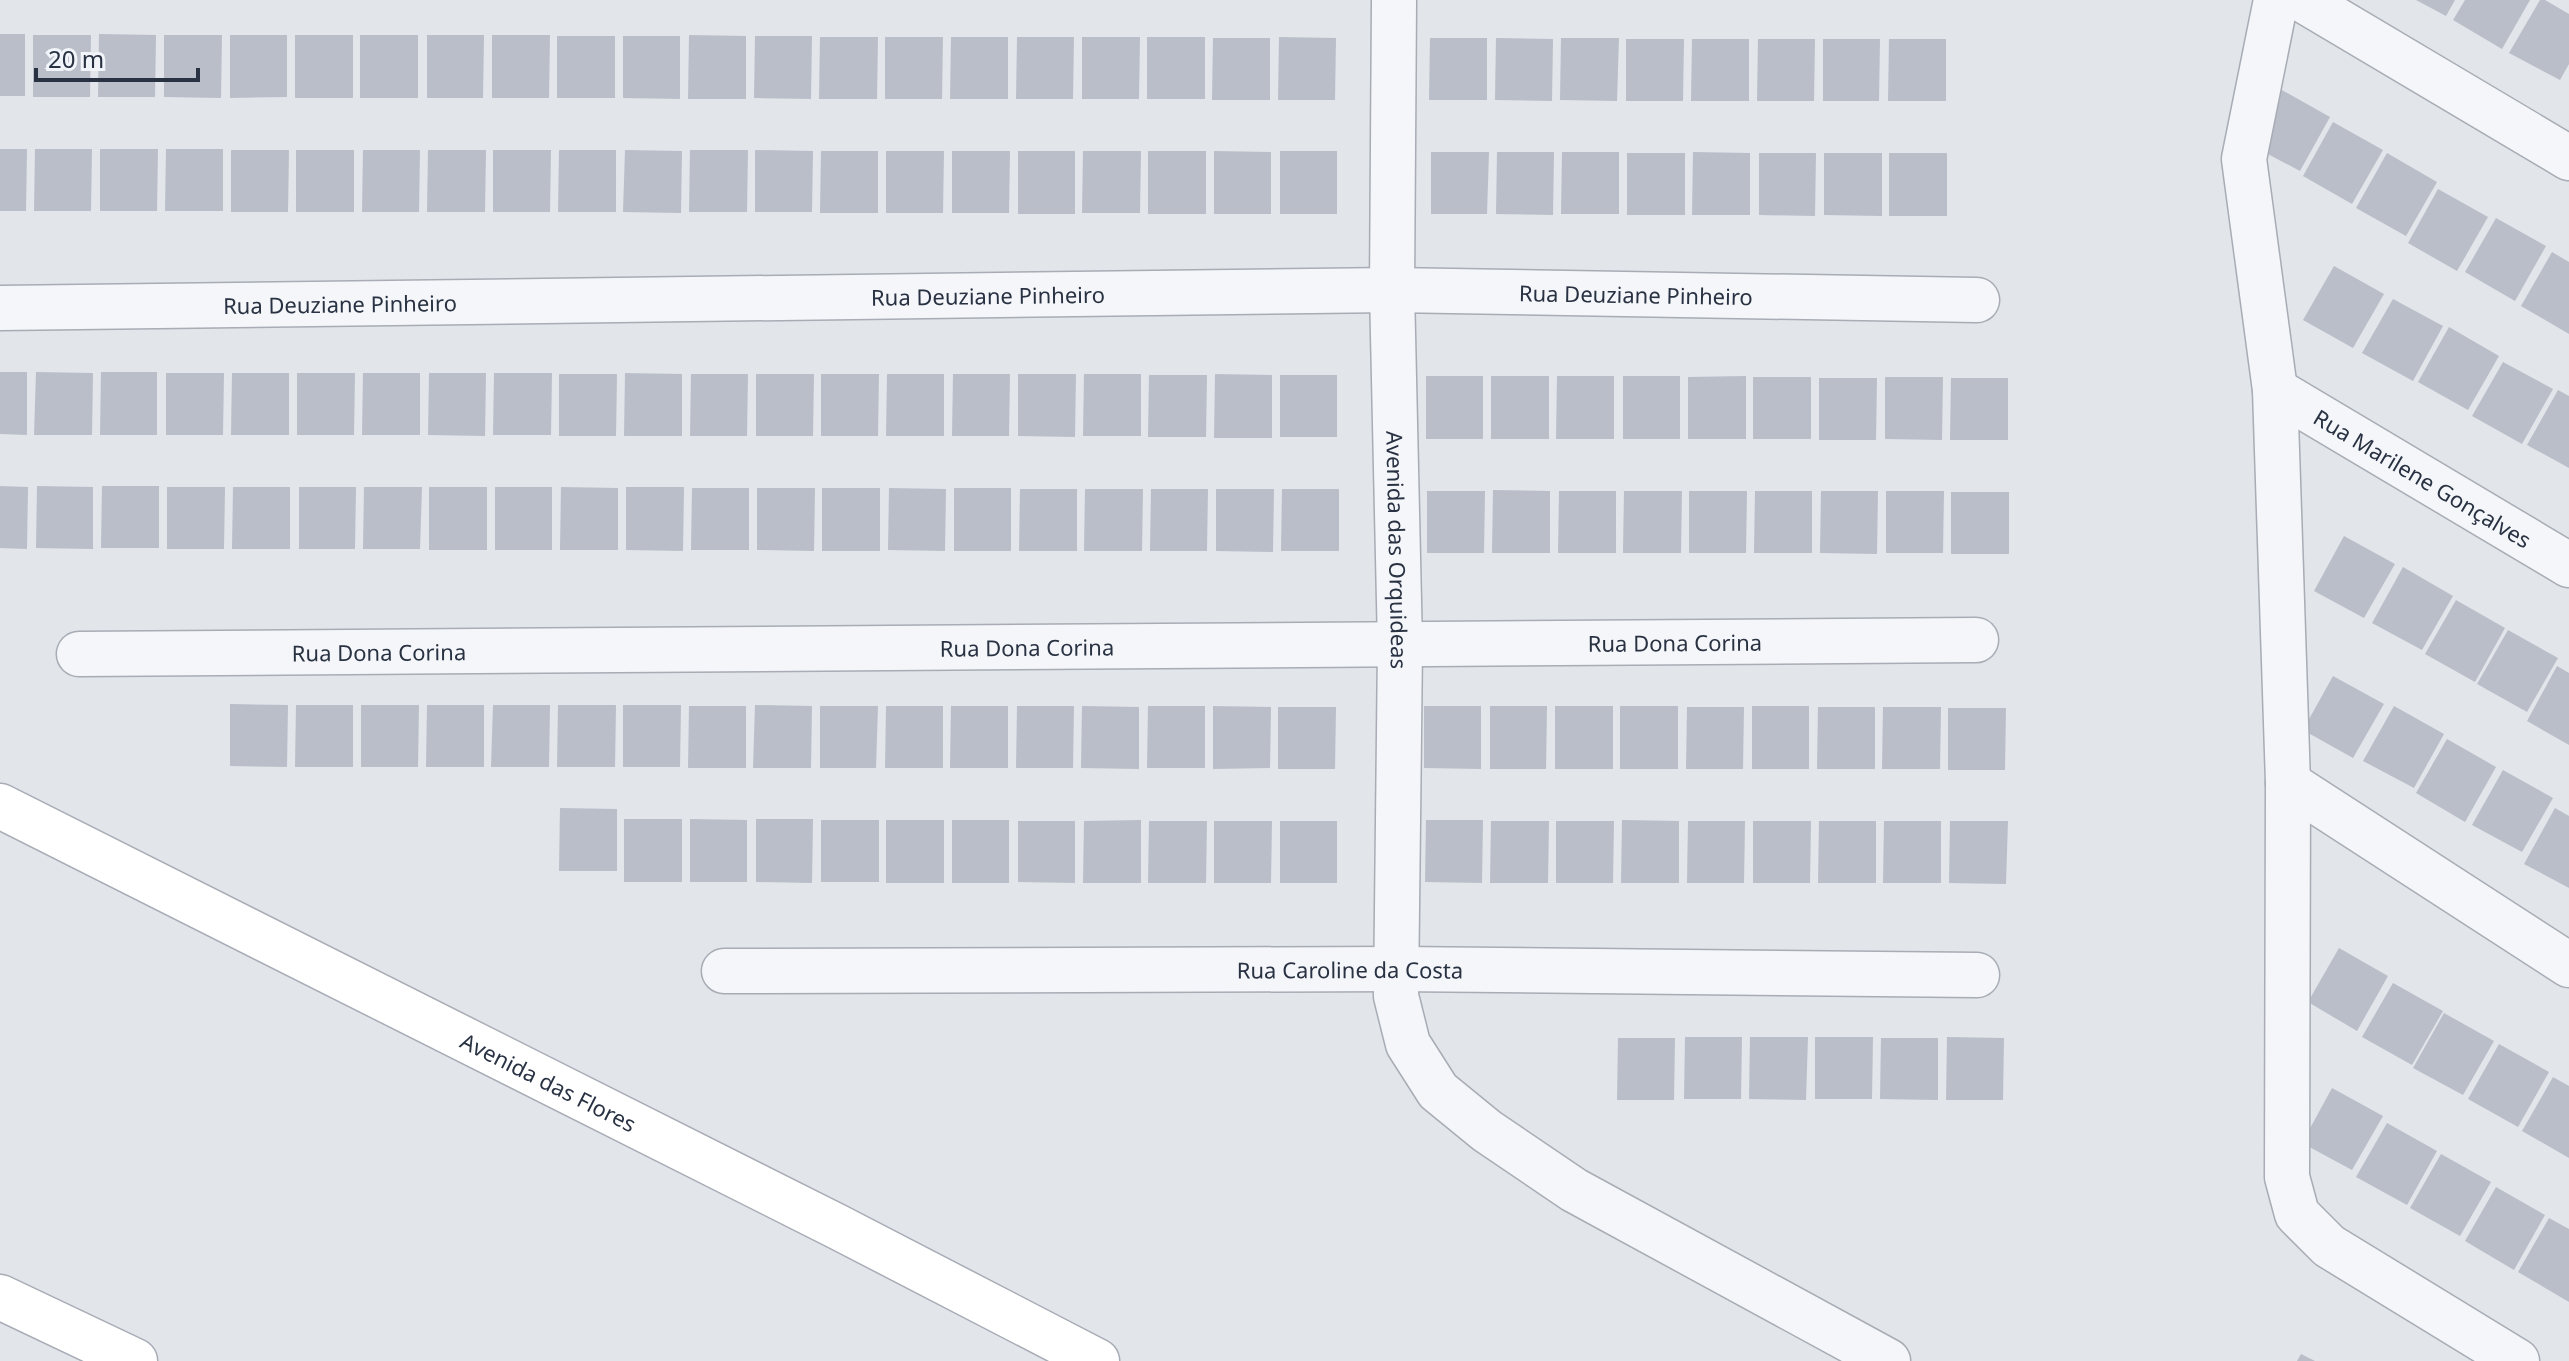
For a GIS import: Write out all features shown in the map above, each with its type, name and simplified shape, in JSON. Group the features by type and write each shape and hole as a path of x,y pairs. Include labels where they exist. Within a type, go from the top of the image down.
{"main road":[{"name":"Avenida das Flores","path":"0,806 838,1227 1097,1361"},
{"path":"0,1297 135,1361"}],"street":[{"name":"Avenida das Orquideas","path":"1394,0 1392,290 1400,646 1396,996 1408,1044 1438,1091 1487,1131 1574,1190 1888,1361"},
{"path":"2276,0 2244,159 2275,390 2288,783 2287,1177 2297,1214 2329,1246 2517,1361"},
{"path":"2303,0 2569,158"},
{"name":"Rua Deuziane Pinheiro","path":"0,308 1392,290 1977,300"},
{"name":"Rua Marilene Gonçalves","path":"2275,390 2569,565"},
{"name":"Rua Dona Corina","path":"79,654 1976,640"},
{"path":"2288,783 2569,965"},
{"name":"Rua Caroline da Costa","path":"724,971 1397,969 1977,975"}],"building":[{"path":"2416,0 2455,0 2446,16"},
{"path":"2465,0 2530,0 2502,49 2453,20"},
{"path":"2540,0 2569,14 2569,64 2560,80 2509,53"},
{"path":"0,34 25,34 25,96 0,96"},
{"path":"99,34 156,35 155,97 98,97"},
{"path":"33,35 91,35 90,97 33,97"},
{"path":"164,35 222,35 221,98 164,97"},
{"path":"230,35 287,35 287,97 230,98"},
{"path":"295,35 353,35 353,98 295,98"},
{"path":"360,35 418,35 418,98 360,98"},
{"path":"427,35 484,35 483,98 427,98"},
{"path":"492,35 550,35 549,98 492,98"},
{"path":"689,35 746,36 746,99 688,99"},
{"path":"557,36 615,36 615,98 557,98"},
{"path":"623,36 680,36 680,99 623,98"},
{"path":"755,36 812,36 811,99 754,98"},
{"path":"820,37 878,37 877,99 819,99"},
{"path":"885,37 943,37 942,99 885,99"},
{"path":"951,37 1008,37 1008,99 950,99"},
{"path":"1017,37 1074,37 1073,99 1016,99"},
{"path":"1082,37 1140,37 1139,99 1082,99"},
{"path":"1147,37 1205,37 1205,99 1147,99"},
{"path":"1279,37 1336,38 1335,100 1278,100"},
{"path":"1213,38 1270,38 1270,100 1212,100"},
{"path":"1430,38 1487,38 1487,100 1429,100"},
{"path":"1496,38 1553,39 1552,101 1495,100"},
{"path":"1561,38 1619,38 1617,101 1560,100"},
{"path":"1626,39 1684,39 1683,101 1626,101"},
{"path":"1692,39 1749,39 1749,101 1691,101"},
{"path":"1758,39 1815,39 1814,101 1757,101"},
{"path":"1823,39 1880,39 1879,101 1823,101"},
{"path":"1889,39 1946,39 1946,101 1888,101"},
{"path":"2280,89 2330,117 2300,171 2249,144"},
{"path":"2333,122 2383,150 2352,204 2303,176"},
{"path":"0,149 27,149 26,211 0,211"},
{"path":"35,149 92,149 91,211 34,211"},
{"path":"100,149 158,149 157,211 100,211"},
{"path":"166,149 223,149 223,211 165,211"},
{"path":"231,150 289,150 288,212 231,212"},
{"path":"296,150 354,150 354,212 296,212"},
{"path":"363,150 420,150 419,212 362,212"},
{"path":"428,150 486,150 485,212 427,212"},
{"path":"493,150 551,150 550,212 493,212"},
{"path":"559,150 616,150 616,212 558,212"},
{"path":"625,150 682,151 681,213 623,212"},
{"path":"690,150 748,150 747,212 689,212"},
{"path":"755,150 813,151 812,212 755,212"},
{"path":"821,151 878,151 878,213 820,213"},
{"path":"886,151 944,151 943,213 886,213"},
{"path":"952,151 1010,151 1009,213 952,213"},
{"path":"1018,151 1075,151 1075,214 1018,214"},
{"path":"1083,151 1141,151 1140,213 1082,213"},
{"path":"1148,151 1206,151 1206,214 1148,214"},
{"path":"1214,151 1271,152 1271,214 1214,214"},
{"path":"1280,151 1337,151 1337,214 1280,214"},
{"path":"1431,152 1489,152 1487,214 1431,214"},
{"path":"1497,152 1554,152 1553,215 1496,214"},
{"path":"1562,152 1619,152 1619,214 1561,214"},
{"path":"1693,152 1750,153 1750,215 1692,215"},
{"path":"1627,153 1685,153 1685,215 1627,215"},
{"path":"1759,153 1816,153 1815,216 1759,215"},
{"path":"1824,153 1882,153 1882,216 1824,215"},
{"path":"1889,153 1947,153 1947,216 1889,216"},
{"path":"2387,153 2437,182 2406,236 2356,208"},
{"path":"2438,189 2488,217 2457,271 2408,243"},
{"path":"2496,218 2546,246 2515,301 2465,272"},
{"path":"2552,252 2569,262 2569,334 2521,306"},
{"path":"2334,266 2384,294 2353,348 2303,320"},
{"path":"2393,299 2443,326 2413,381 2362,353"},
{"path":"2449,327 2499,356 2468,410 2418,382"},
{"path":"2503,362 2553,389 2522,444 2472,416"},
{"path":"0,372 27,372 27,435 0,434"},
{"path":"36,372 93,373 92,435 34,435"},
{"path":"101,372 157,372 157,435 100,435"},
{"path":"166,373 224,373 223,435 166,435"},
{"path":"232,373 289,373 289,435 231,435"},
{"path":"297,373 355,373 354,435 297,435"},
{"path":"363,373 420,373 420,435 362,435"},
{"path":"429,373 486,373 485,436 428,435"},
{"path":"494,373 552,373 551,435 493,435"},
{"path":"625,373 682,374 682,436 624,436"},
{"path":"559,374 617,374 616,436 559,436"},
{"path":"691,374 748,374 747,436 690,436"},
{"path":"756,374 814,374 813,436 756,436"},
{"path":"821,374 879,374 878,436 821,436"},
{"path":"887,374 944,374 944,436 886,436"},
{"path":"953,374 1010,374 1009,436 952,436"},
{"path":"1018,374 1076,374 1075,437 1018,436"},
{"path":"1084,374 1141,374 1141,436 1083,436"},
{"path":"1215,374 1272,375 1272,438 1214,438"},
{"path":"1149,375 1207,375 1206,437 1148,437"},
{"path":"1280,375 1337,375 1337,437 1280,437"},
{"path":"1426,376 1483,376 1483,439 1426,439"},
{"path":"1491,376 1549,376 1549,439 1491,439"},
{"path":"1557,376 1614,376 1614,439 1556,439"},
{"path":"1623,376 1680,376 1680,439 1623,439"},
{"path":"1746,376 1746,439 1688,439 1688,377"},
{"path":"1753,377 1811,377 1811,439 1753,439"},
{"path":"1885,377 1943,377 1942,440 1885,439"},
{"path":"1819,378 1877,378 1876,440 1819,440"},
{"path":"1951,378 2008,378 2008,440 1950,440"},
{"path":"2558,390 2569,396 2569,468 2527,445"},
{"path":"0,486 28,487 27,549 0,548"},
{"path":"37,486 93,487 93,549 36,548"},
{"path":"102,486 159,486 159,548 101,548"},
{"path":"167,487 225,487 224,549 167,549"},
{"path":"233,487 290,487 290,549 232,549"},
{"path":"299,487 356,487 355,549 299,549"},
{"path":"364,487 422,487 420,549 363,549"},
{"path":"429,487 487,487 487,550 429,550"},
{"path":"495,487 552,487 552,550 495,550"},
{"path":"561,487 618,488 618,550 560,550"},
{"path":"626,487 684,487 683,551 626,550"},
{"path":"692,488 749,488 749,550 691,550"},
{"path":"757,488 815,488 814,551 757,550"},
{"path":"822,488 880,488 880,551 822,551"},
{"path":"889,488 946,489 945,551 888,550"},
{"path":"954,488 1011,488 1011,551 954,551"},
{"path":"1020,489 1077,489 1077,551 1019,551"},
{"path":"1085,489 1143,489 1142,551 1084,551"},
{"path":"1151,489 1208,489 1207,551 1150,551"},
{"path":"1216,489 1274,489 1273,552 1216,551"},
{"path":"1282,489 1339,489 1339,551 1281,551"},
{"path":"1493,490 1550,491 1550,553 1492,553"},
{"path":"1427,491 1485,491 1484,553 1427,553"},
{"path":"1559,491 1616,491 1616,553 1558,553"},
{"path":"1624,491 1682,491 1681,553 1623,553"},
{"path":"1689,491 1747,491 1746,553 1689,553"},
{"path":"1755,491 1812,491 1812,553 1754,553"},
{"path":"1821,491 1878,491 1877,554 1820,553"},
{"path":"1886,491 1944,491 1943,553 1886,553"},
{"path":"1951,492 2009,492 2009,554 1951,554"},
{"path":"2344,536 2395,564 2364,618 2314,591"},
{"path":"2403,567 2453,596 2422,650 2372,623"},
{"path":"2456,600 2505,628 2475,682 2425,654"},
{"path":"2508,630 2558,658 2527,712 2477,684"},
{"path":"2557,666 2569,673 2569,745 2527,721"},
{"path":"2333,676 2384,704 2353,758 2303,730"},
{"path":"230,704 288,705 287,767 230,766"},
{"path":"296,705 353,705 353,767 295,767"},
{"path":"361,705 419,705 418,767 361,767"},
{"path":"427,705 484,705 484,767 426,767"},
{"path":"493,705 550,705 549,767 491,767"},
{"path":"558,705 616,705 615,767 557,767"},
{"path":"623,705 681,705 680,767 623,767"},
{"path":"755,705 812,706 811,768 753,768"},
{"path":"689,706 746,706 746,768 688,768"},
{"path":"820,706 878,706 876,768 820,768"},
{"path":"886,706 943,706 943,768 885,768"},
{"path":"951,706 1008,706 1008,768 950,768"},
{"path":"1017,706 1074,706 1073,768 1016,768"},
{"path":"1082,706 1139,707 1139,769 1081,768"},
{"path":"1148,706 1205,706 1205,768 1147,768"},
{"path":"1213,706 1271,707 1270,768 1213,769"},
{"path":"1424,706 1481,706 1481,769 1424,768"},
{"path":"1490,706 1547,706 1546,769 1490,769"},
{"path":"1555,706 1613,706 1613,769 1555,769"},
{"path":"1620,706 1678,706 1678,769 1620,769"},
{"path":"1752,706 1809,706 1809,769 1752,769"},
{"path":"2394,706 2444,734 2414,788 2363,761"},
{"path":"1278,707 1336,707 1335,769 1278,769"},
{"path":"1687,707 1744,707 1743,769 1686,769"},
{"path":"1818,707 1875,707 1875,769 1817,769"},
{"path":"1883,707 1941,707 1940,769 1882,769"},
{"path":"1948,708 2006,708 2005,770 1948,770"},
{"path":"2447,739 2496,767 2465,822 2416,793"},
{"path":"2503,770 2553,798 2522,852 2472,825"},
{"path":"560,808 617,809 617,871 559,871"},
{"path":"2555,808 2569,816 2569,888 2524,864"},
{"path":"624,819 682,819 682,882 624,882"},
{"path":"690,819 747,820 747,882 690,882"},
{"path":"756,819 813,819 812,883 756,882"},
{"path":"821,820 879,820 879,882 821,882"},
{"path":"886,820 944,820 944,883 886,883"},
{"path":"952,820 1009,820 1009,883 952,883"},
{"path":"1141,820 1141,883 1083,883 1084,821"},
{"path":"1426,820 1483,820 1482,883 1425,882"},
{"path":"1622,820 1679,821 1679,883 1621,883"},
{"path":"1018,821 1075,821 1075,883 1018,882"},
{"path":"1149,821 1207,821 1206,883 1148,883"},
{"path":"1214,821 1272,821 1271,883 1214,883"},
{"path":"1280,821 1337,821 1337,883 1280,883"},
{"path":"1491,821 1549,821 1548,883 1490,883"},
{"path":"1556,821 1614,821 1613,883 1556,883"},
{"path":"1688,821 1745,821 1744,883 1687,883"},
{"path":"1753,821 1811,821 1810,883 1753,883"},
{"path":"1819,821 1876,821 1876,883 1818,883"},
{"path":"1884,821 1941,821 1941,883 1883,883"},
{"path":"1950,821 2008,821 2006,884 1949,883"},
{"path":"2339,948 2388,976 2357,1031 2308,1002"},
{"path":"2393,983 2443,1011 2412,1065 2362,1037"},
{"path":"2444,1013 2494,1041 2463,1095 2413,1068"},
{"path":"1685,1037 1742,1037 1741,1099 1684,1099"},
{"path":"1750,1037 1808,1037 1806,1100 1749,1099"},
{"path":"1815,1037 1873,1037 1872,1099 1815,1099"},
{"path":"1947,1037 2004,1038 2003,1100 1946,1100"},
{"path":"1618,1038 1675,1038 1674,1100 1617,1100"},
{"path":"1881,1038 1938,1038 1938,1100 1880,1099"},
{"path":"2499,1044 2549,1072 2518,1127 2468,1099"},
{"path":"2553,1077 2569,1086 2569,1158 2522,1131"},
{"path":"2332,1088 2383,1116 2352,1170 2302,1143"},
{"path":"2387,1123 2437,1151 2407,1205 2356,1177"},
{"path":"2441,1154 2491,1182 2460,1236 2410,1208"},
{"path":"2496,1187 2545,1215 2514,1270 2465,1241"},
{"path":"2549,1218 2569,1229 2569,1302 2518,1272"},
{"path":"2301,1354 2315,1361 2297,1361"}]}
